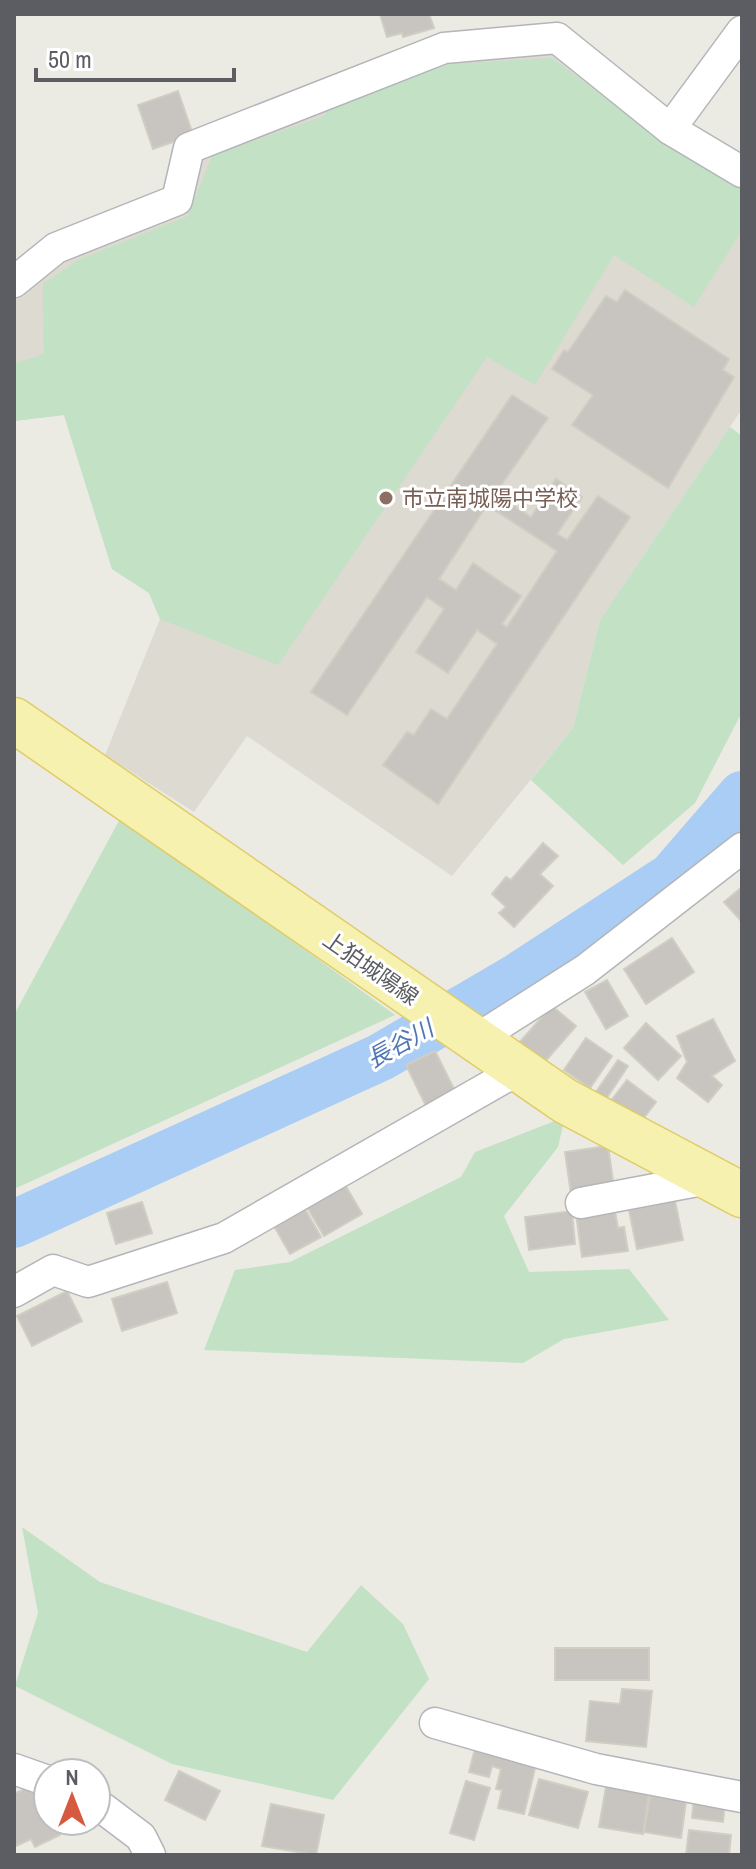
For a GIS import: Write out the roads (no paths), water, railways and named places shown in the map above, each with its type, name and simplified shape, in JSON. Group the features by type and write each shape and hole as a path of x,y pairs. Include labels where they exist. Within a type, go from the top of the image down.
{"main road":[{"name":"上狛城陽線","path":"14,720 565,1101 725,1187"}],"street":[{"path":"670,129 742,31"},
{"path":"14,282 56,248 177,200 189,148 444,48 557,38 670,129 742,172"},
{"path":"467,1035 585,970 742,848"},
{"path":"14,1292 53,1270 88,1282 224,1238 518,1070"},
{"path":"581,1203 725,1187"},
{"path":"435,1723 596,1769 742,1797"},
{"path":"112,1815 141,1837 150,1855"}],"waterway":[{"name":"長谷川","path":"14,1224 381,1057 516,978 672,876 742,795"}],"place":[{"name":"市立南城陽中学校","path":"386,498"}]}
